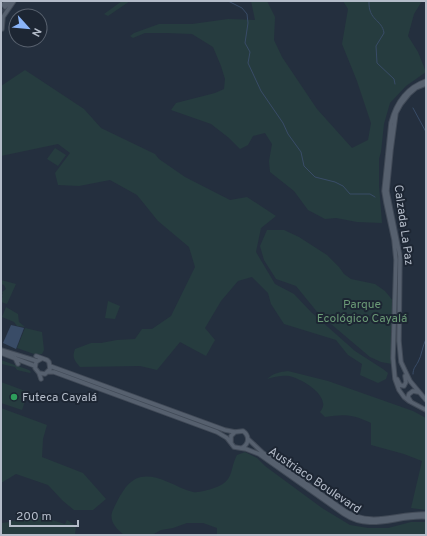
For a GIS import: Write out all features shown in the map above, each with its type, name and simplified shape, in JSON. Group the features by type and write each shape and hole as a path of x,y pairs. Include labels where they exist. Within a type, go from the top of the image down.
{"main road":[{"path":"8,1 4,6 11,1"},
{"path":"2,29 3,17 14,1"},
{"path":"405,96 415,86 426,80"},
{"path":"405,96 416,88 426,84"},
{"name":"Calzada La Paz","path":"405,96 395,108 391,121 384,192 394,240 396,260 394,372 399,390 411,403 426,410"},
{"name":"Calzada La Paz","path":"405,96 395,118 388,191 400,256 399,341 401,362 404,371 418,392 426,400"},
{"path":"395,327 396,342 398,343 399,341"},
{"path":"394,345 397,346 401,362"},
{"path":"1,350 35,366 41,379"},
{"path":"14,356 20,352"},
{"path":"1,353 48,361 50,366 218,427 235,432 244,432 248,439 247,444 241,448 234,447 231,442 217,432 187,420 54,372 43,374 39,373"},
{"path":"14,356 18,364"},
{"path":"35,366 38,359"},
{"path":"48,372 50,366"},
{"path":"394,372 399,384 403,386 406,383 404,371"},
{"path":"411,403 408,397 409,394 413,391 418,392"},
{"path":"231,442 231,436 235,432"},
{"name":"Austriaco Boulevard","path":"248,439 263,453 355,516 370,520 411,514 426,514"},
{"name":"Austriaco Boulevard","path":"241,448 258,454 344,514 363,523 426,517"}],"green space":[{"path":"122,1 130,1 108,16 104,14"},
{"path":"251,1 267,1 275,17 274,40 282,57 317,109 352,148 368,140 371,123 357,81 342,44 348,9 343,1 422,1 414,14 408,36 418,52 426,72 406,86 390,103 384,124 379,159 379,185 382,223 357,222 336,218 325,219 308,210 294,191 270,172 269,161 272,144 265,133 253,136 248,145 240,149 211,124 171,110 176,103 215,93 224,89 225,79 213,47 192,34 145,33 133,38 130,36 134,33 159,24 192,24 228,19 255,20"},
{"path":"25,70 84,109 101,128 155,154 159,159 185,177 230,200 247,197 276,216 261,228 256,252 275,284 294,294 311,312 355,351 388,373 386,379 378,383 360,375 362,364 348,355 336,340 284,324 271,304 268,293 252,277 238,281 221,301 205,328 215,340 206,356 180,342 157,370 140,366 80,367 74,358 75,349 91,343 135,339 142,329 152,329 171,316 195,267 189,247 158,221 137,195 110,180 79,186 58,185 55,173 70,153 58,144 1,156 1,86"},
{"path":"55,148 66,155 58,166 47,159"},
{"name":"Parque Ecológico Cayalá","path":"267,230 284,230 299,237 327,255 344,274 351,279 375,284 385,291 394,302 392,364 381,362 370,357 318,313 296,286 276,279 264,260 260,246"},
{"path":"1,280 16,284 7,304 1,302 1,298 3,297 1,295 3,294 2,292 6,289 4,285 1,284"},
{"path":"108,301 120,306 115,319 105,318"},
{"path":"6,307 18,314 19,322 25,327 17,326 14,322 2,317"},
{"path":"25,328 42,332 44,350 42,354 34,354 17,348"},
{"path":"1,360 31,372 17,370 15,367 1,364"},
{"path":"288,371 328,381 413,411 426,418 426,510 411,508 422,461 404,454 371,445 371,423 359,418 348,416 338,415 325,417 320,412 323,405 322,398 315,390 304,382 294,377 286,376 278,376 267,379 277,373"},
{"name":"Futeca Cayalá","path":"1,382 28,392 22,410 1,403"},
{"path":"1,408 47,425 43,439 42,457 83,473 106,499 93,510 74,510 48,485 16,474 1,483"},
{"path":"245,452 257,458 265,466 322,508 350,525 368,528 388,528 411,522 426,522 426,535 217,535 217,528 203,523 187,523 161,530 152,535 124,535 118,530 112,521 111,517 113,510 118,500 133,480 140,477 157,478 193,492 204,491 225,482 230,474 237,455"},
{"path":"35,515 65,524 67,520 76,526 75,535 1,535 1,523"}],"water":[{"path":"11,325 24,328 16,349 3,343"}],"waterway":[{"path":"228,1 242,8 247,14 248,23 245,43 250,52 248,63 261,91 301,152 304,166 315,177 335,182 343,186 350,194 370,194 375,197"},
{"path":"369,1 369,8 373,16 383,28 384,33 376,46 377,63 394,79 395,84"},
{"path":"413,108 426,132"},
{"path":"426,290 426,300"},
{"path":"413,374 426,339"}],"tunnel":[{"path":"1,12 5,7"}],"place":[{"name":"Futeca Cayalá","path":"14,397"}]}
